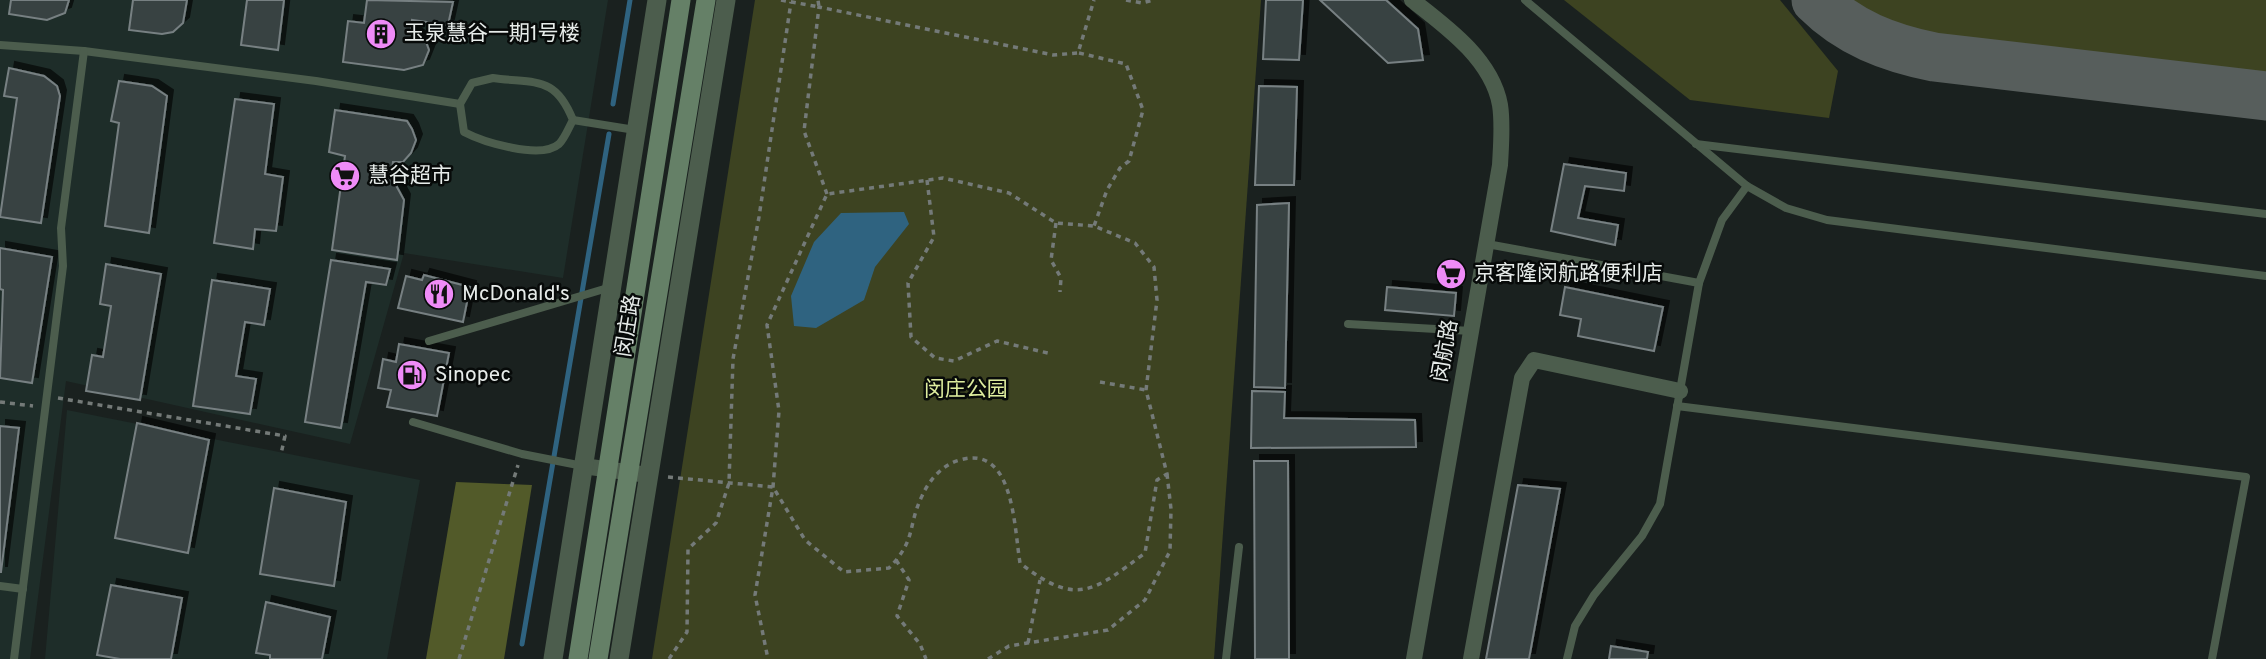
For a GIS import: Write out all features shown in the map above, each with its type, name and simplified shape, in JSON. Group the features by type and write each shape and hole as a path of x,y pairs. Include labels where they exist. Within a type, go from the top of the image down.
{"main road":[{"name":"闵庄路","path":"598,659 619,471 681,0"},
{"name":"闵庄路","path":"578,659 619,471 706,0"}],"street":[{"name":"闵庄路","path":"553,659 657,0"},
{"name":"闵庄路","path":"619,659 726,0"},
{"name":"闵航路","path":"1412,0 1467,47 1490,74 1500,105 1500,164 1414,659"},
{"path":"1471,659 1522,378 1534,360 1678,398"},
{"path":"583,466 649,475"}],"lane":[{"path":"1525,0 1747,186 1786,208 1828,220 2266,276"},
{"path":"0,45 84,51 316,81 460,104"},
{"path":"14,659 63,266 61,228 84,51"},
{"path":"500,79 552,87 564,99 573,120 559,144 545,151 484,142 464,132 460,104 472,83 500,79"},
{"path":"573,120 637,130"},
{"path":"1696,144 2266,214"},
{"path":"1567,659 1575,626 1594,595 1642,536 1660,505 1699,283 1722,220 1747,186"},
{"path":"1487,244 1699,283"},
{"path":"429,341 612,287"},
{"path":"1348,324 1471,331"},
{"path":"1678,398 2245,477 2212,659"},
{"path":"414,422 522,454 583,466"},
{"path":"1226,659 1239,547"},
{"path":"0,586 23,589"}],"path":[{"path":"781,0 1053,55 1078,53 1126,64 1143,110 1129,161 1120,169 1107,190 1094,226"},
{"path":"768,659 755,595 774,488 779,411 767,325 827,194 804,131 818,0"},
{"path":"1078,53 1094,0"},
{"path":"1126,0 1142,3 1153,0"},
{"path":"669,659 687,632 688,549 716,523 729,483 733,359 791,2"},
{"path":"827,194 943,178 1009,193 1056,223 1094,226 1135,243 1154,267 1157,300 1146,390 1167,474 1171,509 1170,551 1145,600 1108,630 1009,646 988,659"},
{"path":"927,180 934,237 908,284 911,337 935,358 954,361 997,341 1052,354"},
{"path":"1056,223 1051,260 1061,278 1060,292"},
{"path":"1100,382 1146,390"},
{"path":"0,402 45,407 59,396 266,431 285,436 281,454"},
{"path":"459,659 522,454"},
{"path":"774,488 805,540 844,572 889,568 907,548 922,495 943,467 973,457 990,461 1005,479 1020,563 1048,584 1074,591 1102,585 1145,553 1157,480 1167,474"},
{"path":"649,475 774,488"},
{"path":"896,560 909,580 898,616 920,644 926,659"},
{"path":"1028,643 1041,579"}],"shaded area":[{"path":"0,0 608,0 563,278 404,253 350,444 66,381 30,659 0,659"},
{"path":"67,410 420,480 387,659 45,659"}],"green space":[{"name":"闵庄公园","path":"755,0 1261,0 1214,659 652,659"},
{"path":"1564,0 1780,0 1838,71 1829,118 1690,100"},
{"path":"1843,0 2266,0 2266,81 1931,41 1886,24"},
{"path":"456,482 532,485 504,659 426,659"}],"water":[{"path":"904,212 909,224 875,267 864,300 816,328 794,326 791,296 814,242 841,213"}],"building":[{"path":"11,0 69,0 65,13 47,20 9,14"},
{"path":"133,0 187,0 183,23 173,32 162,34 129,30"},
{"path":"247,0 284,0 278,50 241,45"},
{"name":"玉泉慧谷一期1号楼","path":"367,0 453,2 448,25 412,20 411,31 426,42 429,50 423,65 404,70 343,62 348,21 364,23"},
{"path":"1266,0 1303,0 1299,60 1263,59"},
{"path":"1320,0 1386,0 1418,29 1423,60 1388,63"},
{"path":"9,68 44,76 57,86 60,96 41,223 0,217 17,98 4,96"},
{"path":"119,81 152,86 167,96 149,233 105,226 119,123 111,121"},
{"path":"1259,86 1297,87 1294,185 1255,185"},
{"path":"235,99 274,104 265,174 283,177 276,231 255,229 253,249 214,243"},
{"path":"335,110 407,121 412,129 416,140 411,153 403,162 393,162 391,176 404,200 397,260 332,250 345,156 329,152"},
{"path":"1564,164 1626,173 1624,191 1585,186 1578,218 1618,225 1615,245 1551,231"},
{"path":"1289,203 1285,388 1254,387 1257,205"},
{"path":"0,248 52,257 32,383 0,378 3,290 0,289"},
{"path":"331,260 390,269 386,285 366,282 341,428 305,422"},
{"path":"106,264 161,274 140,400 86,391 92,355 103,357 111,306 100,304"},
{"path":"424,275 470,287 463,322 398,308 406,276 422,280"},
{"path":"212,280 270,289 264,325 245,322 236,376 256,379 250,414 193,406"},
{"path":"1387,287 1456,293 1454,316 1385,310"},
{"path":"1565,287 1663,307 1654,351 1578,336 1581,319 1560,315"},
{"name":"Sinopec","path":"399,344 449,353 437,416 387,407 391,390 378,388 383,359 396,362"},
{"path":"1252,391 1285,392 1284,418 1415,420 1416,447 1251,448"},
{"path":"137,423 209,440 188,553 115,538"},
{"path":"0,426 19,428 1,572 0,572"},
{"path":"1254,461 1288,461 1289,659 1255,659"},
{"path":"1518,485 1560,489 1529,659 1486,659"},
{"path":"274,488 346,502 334,586 260,574"},
{"path":"111,585 182,598 171,659 120,659 97,655"},
{"path":"266,602 330,617 322,659 270,659 270,655 256,653"},
{"path":"1611,646 1648,652 1647,659 1609,659"}],"waterway":[{"path":"613,104 630,0"},
{"path":"522,644 609,134"}],"taxiway":[{"path":"1816,0 1842,22 1870,37 1901,49 1934,57 2266,96"}],"place":[{"name":"玉泉慧谷一期1号楼","path":"381,34"},
{"name":"慧谷超市","path":"345,176"},
{"name":"京客隆闵航路便利店","path":"1451,274"},
{"name":"McDonald's","path":"439,294"},
{"name":"Sinopec","path":"412,375"}]}
